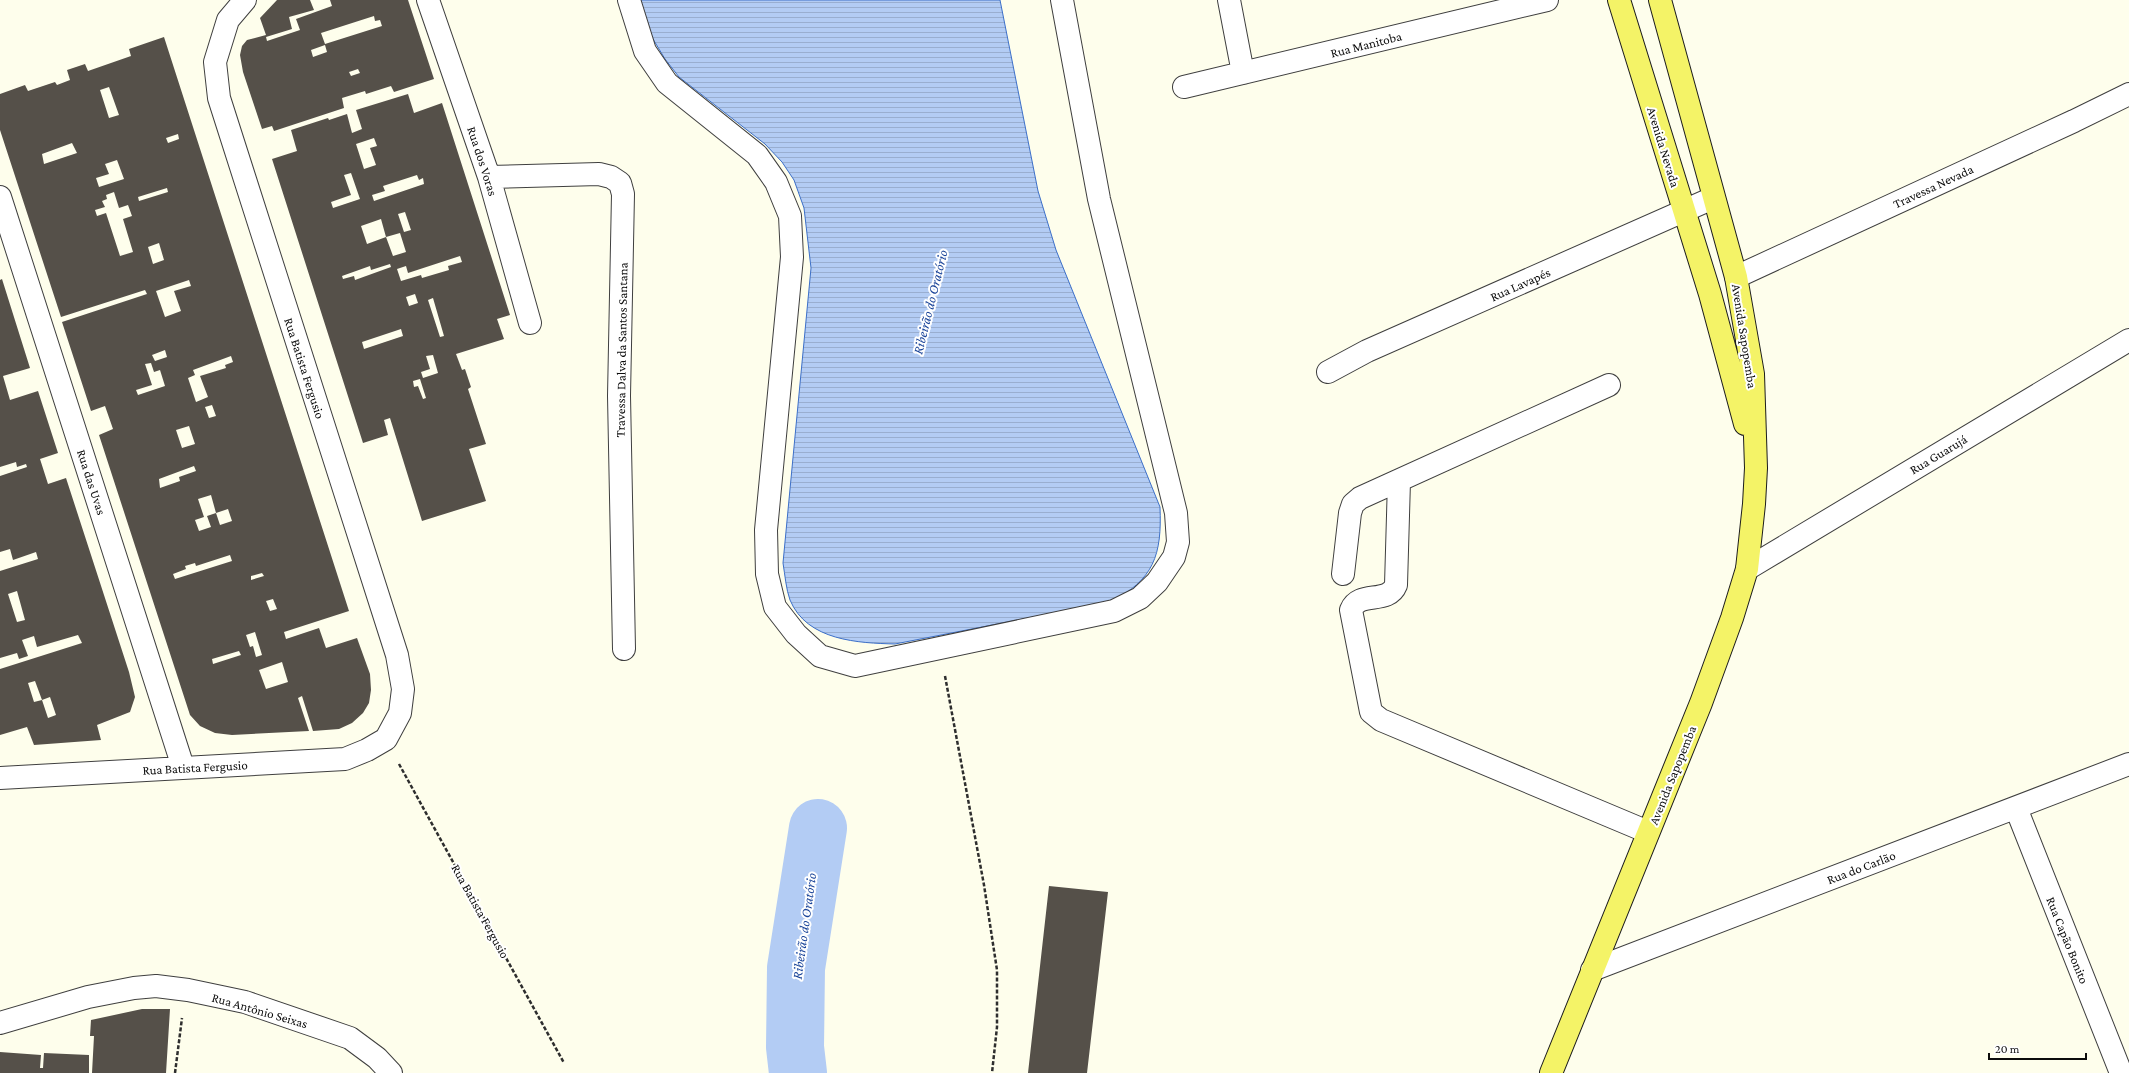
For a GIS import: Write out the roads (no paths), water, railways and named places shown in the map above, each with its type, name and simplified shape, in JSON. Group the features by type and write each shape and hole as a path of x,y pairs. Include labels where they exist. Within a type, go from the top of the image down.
{"main road":[{"name":"Avenida Nevada","path":"1619,0 1710,294"},
{"path":"1660,0 1713,198 1736,277"},
{"name":"Avenida Sapopemba","path":"1551,1073 1701,703 1732,618 1747,569 1756,468 1753,374 1736,277"},
{"name":"Avenida Sapopemba","path":"1710,294 1734,377 1756,468"}],"street":[{"name":"Rua Batista Fergusio","path":"0,778 345,759 367,750 386,739 400,713 403,689 397,655 219,98 215,62 228,20 245,0"},
{"name":"Rua dos Voras","path":"428,0 489,177 530,324"},
{"path":"629,0 645,51 667,83 757,155 776,182 790,216 792,257 766,530 767,574 775,607 796,634 820,656 854,666 1114,611 1140,598 1157,582 1174,557 1178,542 1176,513 1099,199 1062,0"},
{"path":"1229,0 1243,73"},
{"name":"Rua Manitoba","path":"1184,87 1547,0"},
{"name":"Travessa Nevada","path":"1736,277 2074,121 2129,94"},
{"name":"Travessa Dalva da Santos Santana","path":"489,177 599,174 611,177 620,183 623,194 619,396 624,649"},
{"name":"Rua das Uvas","path":"0,197 183,767"},
{"name":"Rua Lavapés","path":"1328,372 1367,352 1713,198"},
{"name":"Rua Guarujá","path":"1747,569 2129,340"},
{"path":"1343,574 1350,513 1353,504 1360,498 1609,385"},
{"path":"1399,481 1396,585 1394,592 1388,595 1360,600 1354,603 1352,610 1371,712 1381,720 1648,832"},
{"name":"Rua do Carlão","path":"1592,970 2129,764"},
{"name":"Rua Capão Bonito","path":"2016,808 2121,1073"},
{"name":"Rua Antônio Seixas","path":"0,1022 88,997 134,988 156,986 188,990 245,1002 350,1038 377,1058 391,1073"}],"water":[{"path":"637,0 1000,0 1038,191 1056,250 1160,507 1157,552 1146,575 1137,585 1125,594 1110,602 895,644 866,642 835,637 821,632 798,614 790,600 783,563 811,268 804,208 794,180 782,162 765,144 679,77 665,59 644,24"}],"waterway":[{"name":"Ribeirão do Oratório","path":"798,1073 795,1047 796,968 818,828"}]}
